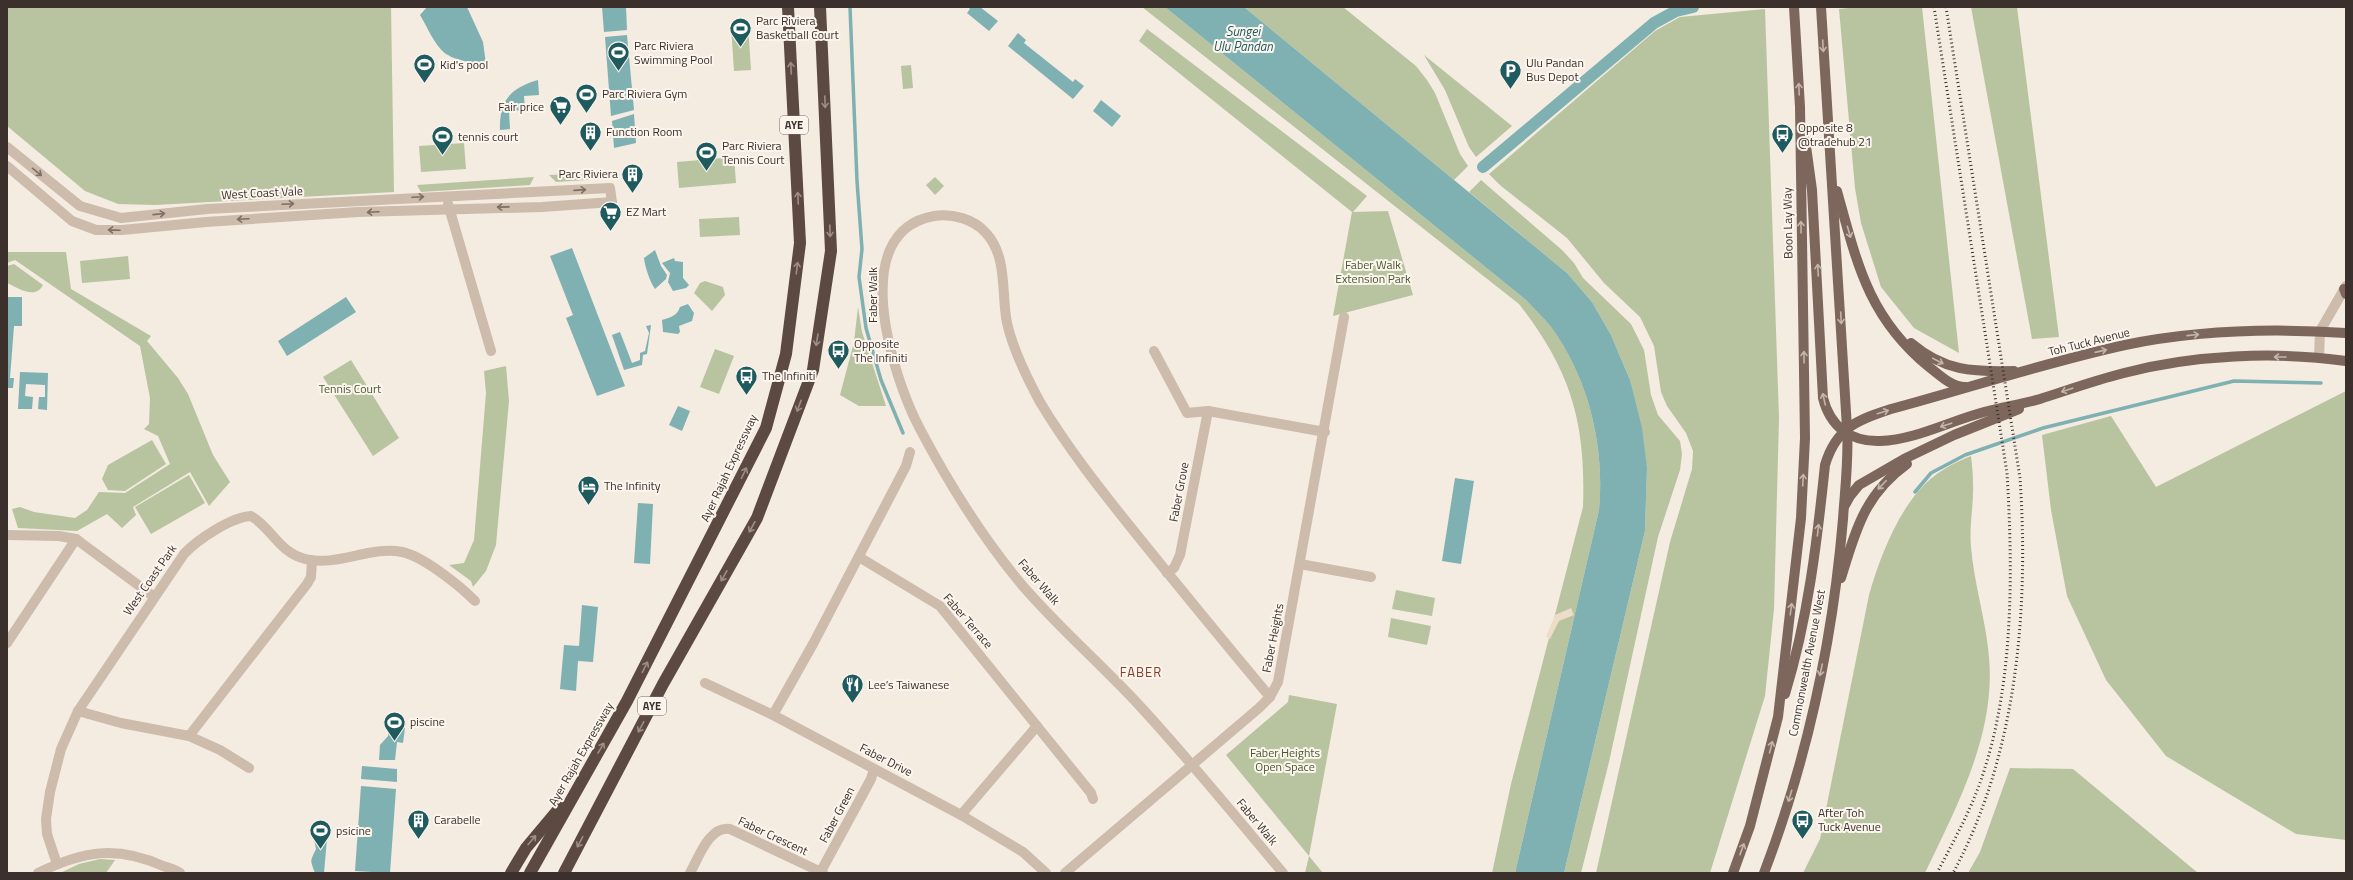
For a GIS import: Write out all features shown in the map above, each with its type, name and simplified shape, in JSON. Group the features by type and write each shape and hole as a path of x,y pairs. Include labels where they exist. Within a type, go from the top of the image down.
{"highway":[{"name":"Ayer Rajah Expressway","path":"530,873 627,701 766,428 786,354 800,243 788,7"},
{"name":"AYE","path":"564,873 663,684 757,518 813,370 831,251 820,7"},
{"path":"511,873 526,848 581,782"}],"main road":[{"name":"Boon Lay Way","path":"1794,7 1800,107 1805,438"},
{"path":"1778,717 1798,653 1808,605 1825,465 1829,451 1846,431 1821,7"},
{"path":"1800,107 1812,190 1823,398 1829,414 1846,431 1874,440 1891,440 1983,412 2039,399 2124,373 2153,367 2230,357 2319,357 2346,360"},
{"path":"1830,168 1863,281 1886,320 1911,352 1946,380 1958,387 1978,385"},
{"path":"1886,320 1919,350 1947,366 1977,372 2028,371"},
{"name":"Toh Tuck Avenue","path":"1846,431 1864,418 2028,371 2126,345 2185,336 2275,329 2346,333"},
{"path":"1843,508 1859,485 1935,444 1988,423 2039,399"},
{"name":"Commonwealth Avenue West","path":"1764,873 1790,797 1807,736 1834,603 1843,508 1846,431"},
{"name":"Commonwealth Avenue West","path":"1733,873 1750,826 1778,717 1801,518 1805,438"},
{"path":"1834,603 1859,521 1874,495 1899,470 1935,444"}],"street":[{"name":"West Coast Vale","path":"7,147 80,206 121,218 207,209 445,196 610,188 612,192 611,203 542,207 449,208 206,222 122,230 96,230 72,221 7,166"},
{"path":"541,192 542,207"},
{"path":"445,196 492,351"},
{"name":"Faber Walk","path":"1270,697 1167,573 1098,486 1040,401 1018,356 1007,324 998,253 984,231 966,219 947,215 913,223 902,231 892,244 886,260 884,300 887,336 903,392 918,426 955,491 1024,586 1138,704 1282,873"},
{"path":"2319,357 2320,332 2345,290"},
{"name":"Faber Heights","path":"1066,873 1235,730 1270,697 1278,682 1344,317"},
{"path":"1154,351 1184,411 1208,411 1324,432"},
{"name":"Faber Grove","path":"1167,573 1174,568 1180,555 1208,411"},
{"path":"773,715 859,557 906,466 910,452"},
{"name":"West Coast Park","path":"57,864 47,834 48,804 61,749 78,711 153,596 190,547 243,516 251,516 257,520 282,547 304,558 312,560 333,560 371,552 402,552 424,563 475,601"},
{"path":"7,534 59,536 76,539 153,596"},
{"path":"7,643 76,539"},
{"name":"Faber Terrace","path":"859,557 940,606 1092,793 1093,799"},
{"path":"189,736 307,584 311,577 312,560"},
{"path":"1300,564 1371,577"},
{"name":"Faber Drive","path":"706,682 773,715 961,815 1023,852 1046,873"},
{"path":"78,711 121,723 189,736 220,750 249,768"},
{"path":"961,815 1037,726"},
{"name":"Faber Green","path":"821,873 871,779 874,769"},
{"name":"Faber Crescent","path":"690,873 714,832 722,828 730,829 821,873"},
{"path":"38,873 57,864 83,855 116,852 144,857 172,871"}],"green space":[{"path":"7,7 391,7 394,192 155,205 118,204 85,191 7,126"},
{"path":"1142,7 1165,7 1526,300 1551,327 1564,347 1575,369 1592,414 1599,462 1599,510 1515,873 1492,873 1511,784 1583,507 1582,449 1572,399 1563,375 1537,328 1519,304"},
{"path":"1244,7 1343,7 1416,66 1435,93 1460,154 1468,166 1454,180"},
{"path":"1858,7 1922,7 1959,353 1914,328 1881,287 1861,223 1855,188 1839,9"},
{"path":"1971,7 2017,7 2059,337 2032,339"},
{"path":"1765,9 1779,418 1774,609 1765,696 1710,873 1596,873 1670,542 1692,469 1693,451 1686,433 1667,406 1661,392 1654,346 1640,317 1604,283 1567,238 1501,186 1489,174 1655,31 1680,17"},
{"name":"Parc Riviera Basketball Court","path":"748,25 751,70 734,71 731,26"},
{"name":"Faber Walk Extension Park","path":"1147,29 1367,196 1353,212 1388,211 1413,295 1333,316 1352,212 1139,41"},
{"path":"1424,55 1512,126 1476,157 1469,147 1445,90"},
{"path":"911,65 913,88 903,89 901,66"},
{"name":"tennis court","path":"464,143 466,169 421,172 419,146"},
{"name":"Parc Riviera Tennis Court","path":"734,157 736,183 679,188 677,162"},
{"path":"617,172 617,178 556,182 549,175"},
{"path":"534,177 530,185 421,192 417,185"},
{"path":"935,177 944,186 935,195 926,185"},
{"path":"1481,180 1562,250 1574,263 1583,278 1631,324 1644,350 1651,395 1658,415 1680,441 1682,454 1680,470 1658,537 1609,762 1581,873 1564,873 1645,531 1647,468 1630,380 1611,335 1592,302 1567,273 1469,192"},
{"path":"739,217 740,235 700,237 699,219"},
{"path":"7,252 66,252 71,289 151,336 147,341 178,378 188,394 213,455 230,482 209,506 190,472 133,507 136,515 122,528 107,514 77,531 18,528 12,509 20,507 34,512 75,518 87,510 99,492 125,493 170,464 158,436 144,429 149,424 150,398 140,346 15,260 7,263"},
{"path":"128,256 130,279 82,283 80,261"},
{"path":"14,264 43,285 40,289 36,292 26,292 7,283 7,266"},
{"path":"705,281 723,287 725,295 712,311 694,293 700,283"},
{"path":"858,307 862,332 886,406 859,406 840,395 854,342"},
{"path":"715,349 734,356 719,394 700,387"},
{"name":"Tennis Court","path":"351,360 399,438 373,456 323,377"},
{"path":"506,366 509,401 496,545 486,571 473,587 471,581 449,565 464,563 474,540 486,393 484,371"},
{"path":"2346,391 2346,840 2296,834 2166,756 2106,680 2067,596 2051,510 2042,435 2111,416 2156,487"},
{"path":"152,440 166,464 125,491 108,490 102,479 108,465"},
{"path":"1971,456 1973,491 1971,547 1989,657 1990,686 1980,742 1972,769 1925,873 1803,873 1820,839 1869,595 1879,564 1893,531 1911,500 1933,477 1956,462"},
{"path":"189,475 205,503 151,534 135,507"},
{"path":"1396,590 1435,598 1432,616 1392,609"},
{"path":"1391,618 1431,626 1427,645 1388,637"},
{"name":"Faber Heights Open Space","path":"1289,695 1337,704 1309,856 1226,755 1288,702"},
{"path":"2010,768 2073,769 2198,873 1968,873 1980,852"},
{"path":"1309,856 1323,873 1305,873"},
{"path":"100,859 115,860 106,873 60,873 79,864"}],"shaded area":[{"path":"1571,608 1574,615 1559,621 1550,639 1546,637 1555,615"}],"water":[{"path":"427,7 467,7 483,42 486,64 480,66 451,57 444,52 436,43 420,15"},
{"name":"Parc Riviera Swimming Pool","path":"602,7 626,7 627,30 604,32"},
{"path":"968,7 980,7 998,21 989,31 967,13 970,9"},
{"name":"Sungei Ulu Pandan","path":"1165,7 1244,7 1567,273 1592,302 1611,335 1630,380 1642,428 1647,468 1645,531 1564,873 1515,873 1599,510 1599,462 1592,414 1575,369 1564,347 1551,327 1526,300"},
{"path":"1018,33 1026,40 1024,43 1073,82 1075,79 1084,86 1073,99 1008,46"},
{"name":"Parc Riviera Swimming Pool","path":"627,35 634,110 611,116 605,37"},
{"path":"538,80 539,95 524,96 525,110 509,111 510,129 500,130 502,111 508,97 520,87"},
{"path":"1101,100 1121,116 1112,127 1093,111"},
{"path":"634,114 636,143 614,148 612,121"},
{"path":"572,248 625,386 597,396 566,318 573,315 550,256"},
{"path":"655,250 661,266 667,275 666,279 655,289 645,266 644,258"},
{"path":"674,258 675,261 683,262 683,278 689,285 686,288 673,291 668,282 670,273 662,263"},
{"path":"7,297 22,297 22,326 14,326 10,378 14,378 13,388 7,388"},
{"path":"346,297 356,312 287,356 278,341"},
{"path":"688,304 694,313 692,321 679,326 680,332 678,334 663,332 662,320 673,316 680,307"},
{"path":"651,325 647,354 643,355 642,365 624,370 612,335 620,332 632,363 640,360 640,353 645,351 649,333 646,326"},
{"path":"20,372 48,373 47,410 38,409 39,397 45,397 45,385 26,384 25,396 33,397 32,409 18,409"},
{"path":"678,406 690,411 682,431 669,425"},
{"path":"1455,478 1474,481 1461,564 1442,561"},
{"path":"638,503 653,504 650,564 634,563"},
{"path":"582,605 598,607 593,662 578,661 576,691 560,689 564,645 579,646"},
{"name":"piscine","path":"397,723 405,728 403,743 397,742 395,760 379,760 380,745 388,736 390,727"},
{"path":"362,766 397,769 397,782 361,779"},
{"path":"361,786 396,789 390,873 355,871"},
{"name":"psicine","path":"319,825 328,827 324,873 315,873 312,863 316,849 313,834"}],"waterway":[{"path":"850,7 857,181 862,249 859,277 866,328 881,380 903,433"},
{"path":"1483,167 1654,23 1676,11 1693,7"},
{"path":"1915,492 1931,473 1965,455 2043,428 2234,381 2321,383"}],"railway":[{"path":"1934,7 2007,473 2010,549 2009,628 2000,706 1992,744 1972,804 1937,873"},
{"path":"1946,7 2020,478 2022,528 2020,630 2014,681 2005,731 1992,780 1975,828 1953,873"}],"place":[{"name":"Parc Riviera Basketball Court","path":"741,48"},
{"name":"Parc Riviera Swimming Pool","path":"619,72"},
{"name":"Kid's pool","path":"425,84"},
{"name":"Ulu Pandan Bus Depot","path":"1511,90"},
{"name":"Parc Riviera Gym","path":"586,114"},
{"name":"Fair price","path":"560,126"},
{"name":"Function Room","path":"591,152"},
{"name":"Opposite 8 @tradehub 21","path":"1783,154"},
{"name":"tennis court","path":"443,156"},
{"name":"Parc Riviera Tennis Court","path":"707,172"},
{"name":"Parc Riviera","path":"633,194"},
{"name":"EZ Mart","path":"610,232"},
{"name":"Opposite The Infiniti","path":"839,370"},
{"name":"The Infiniti","path":"747,396"},
{"name":"The Infinity","path":"588,506"},
{"name":"Lee’s Taiwanese","path":"852,704"},
{"name":"piscine","path":"394,742"},
{"name":"Carabelle","path":"418,840"},
{"name":"After Toh Tuck Avenue","path":"1802,840"},
{"name":"psicine","path":"321,850"}],"district":[{"name":"FABER","path":"1141,672"}]}
